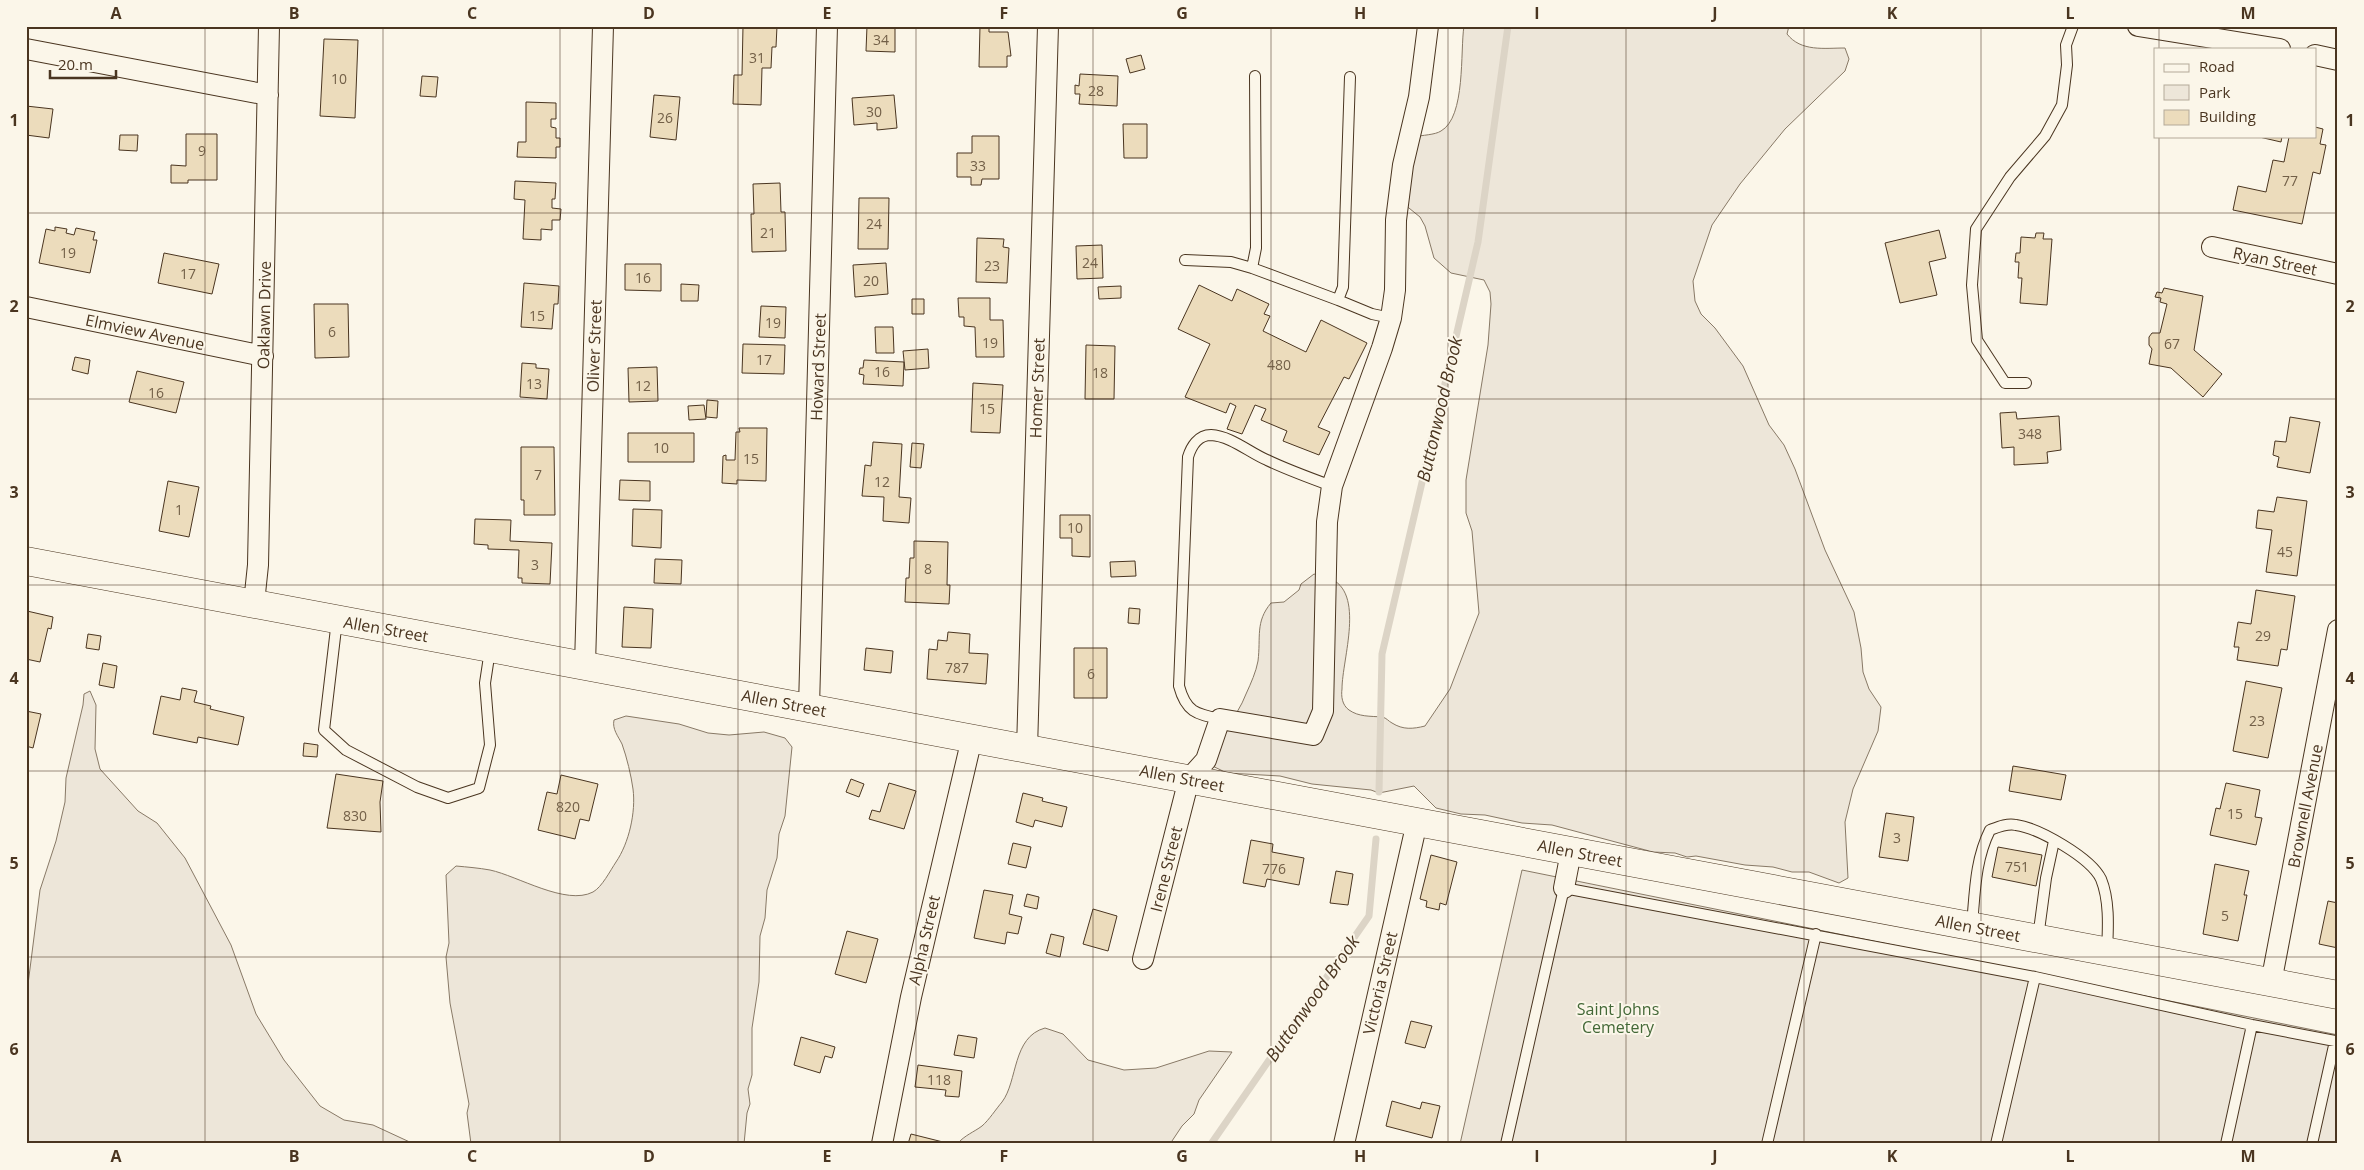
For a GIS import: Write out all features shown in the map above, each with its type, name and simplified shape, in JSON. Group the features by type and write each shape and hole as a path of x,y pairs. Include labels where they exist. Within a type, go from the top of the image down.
{"street":[{"name":"Oaklawn Drive","path":"254,604 258,565 269,26"},
{"name":"Oliver Street","path":"585,665 604,26"},
{"name":"Howard Street","path":"809,707 827,26"},
{"name":"Homer Street","path":"1026,749 1048,26"},
{"path":"1189,779 1206,760 1220,719 1313,735 1323,711 1327,522 1332,486 1391,318 1395,290 1396,220 1403,165 1419,97 1428,26"},
{"path":"2138,26 2274,48"},
{"path":"26,48 268,95"},
{"path":"2316,55 2338,60"},
{"name":"Ryan Street","path":"2212,247 2338,274"},
{"name":"Elmview Avenue","path":"26,307 263,356"},
{"name":"Allen Street","path":"26,561 2338,995"},
{"name":"Brownell Avenue","path":"2272,983 2338,630"},
{"name":"Alpha Street","path":"882,1144 911,997 972,738"},
{"name":"Irene Street","path":"1143,959 1189,779"},
{"name":"Victoria Street","path":"1344,1144 1417,822"},
{"path":"1564,888 1571,852"}],"lane":[{"path":"2026,383 2005,383 1977,340 1972,285 1976,229 2010,178 2045,136 2062,105 2067,65 2066,46 2073,26"},
{"path":"1252,268 1256,248 1255,76"},
{"path":"1338,300 1343,287 1350,78"},
{"path":"1185,260 1231,262 1252,268 1372,314 1391,318"},
{"path":"1220,719 1197,714 1182,699 1179,686 1188,457 1191,447 1200,439 1210,435 1227,440 1266,460 1332,486"},
{"path":"337,620 324,730 346,750 417,787 448,798 479,788 490,745 485,683 490,648"},
{"path":"1972,926 1978,863 1990,830 2001,826 2016,825 2037,832 2082,857 2100,879 2108,921 2106,952"},
{"path":"2038,939 2046,878 2054,841"},
{"path":"1506,1144 1564,888 1816,934 2035,977 2252,1025 2337,1041 2312,1144"},
{"path":"1767,1144 1816,934"},
{"path":"1996,1144 2035,977"},
{"path":"2226,1144 2252,1025"}],"green space":[{"path":"1464,26 1789,26 1787,34 1799,44 1813,48 1845,48 1849,59 1845,71 1785,129 1740,184 1712,225 1693,281 1695,301 1701,314 1715,328 1743,366 1769,425 1784,445 1795,469 1825,550 1854,612 1861,648 1863,672 1869,689 1881,707 1878,731 1853,789 1845,822 1848,878 1839,883 1809,872 1792,872 1773,867 1745,865 1696,856 1687,857 1675,853 1653,852 1552,825 1522,823 1485,815 1461,814 1436,808 1414,786 1379,793 1371,790 1312,784 1280,776 1227,773 1200,760 1232,720 1250,686 1257,665 1261,623 1266,610 1271,603 1284,602 1299,590 1301,584 1314,574 1329,578 1340,586 1347,597 1349,628 1342,692 1342,700 1345,706 1357,714 1384,717 1404,728 1425,726 1450,689 1479,613 1472,531 1466,513 1466,480 1488,345 1490,292 1484,280 1451,273 1434,258 1425,226 1420,217 1404,204 1414,137 1441,131 1449,123 1455,112 1460,83"},
{"path":"90,691 96,705 95,749 100,769 138,811 157,823 185,858 231,945 256,1014 284,1060 320,1106 344,1120 373,1125 414,1144 26,1144 26,1000 40,890 56,841 65,802 66,778 84,694"},
{"path":"626,716 679,724 708,733 729,735 764,732 785,738 792,747 785,816 779,834 777,858 767,890 765,918 760,936 759,982 752,1028 752,1075 748,1089 750,1104 747,1113 744,1144 471,1144 467,1113 469,1104 450,1003 446,957 449,943 446,875 456,866 469,867 501,873 556,893 582,895 596,890 606,878 625,846 632,817 634,798 631,778 624,749 614,723 614,720"},
{"name":"Saint Johns Cemetery","path":"1522,870 2338,1035 2338,1144 1460,1144"},
{"path":"1045,1028 1063,1034 1088,1060 1124,1070 1156,1068 1209,1051 1232,1052 1199,1100 1194,1114 1182,1126 1170,1144 957,1144 990,1118 1007,1093 1017,1060 1027,1040 1034,1033"}],"building":[{"path":"743,26 777,26 776,47 772,47 771,68 762,68 761,105 733,104 734,75 742,75"},
{"path":"867,26 895,26 895,52 866,51"},
{"path":"980,26 989,26 989,32 1008,32 1011,56 1007,56 1007,67 979,67"},
{"path":"324,39 358,40 355,118 320,116"},
{"path":"1141,55 1145,69 1130,73 1126,59"},
{"path":"1080,74 1118,76 1117,106 1079,104 1080,94 1075,94 1075,85 1079,86"},
{"path":"422,76 438,77 436,97 420,96"},
{"path":"654,95 680,97 676,140 650,137"},
{"path":"894,95 897,128 877,130 877,123 854,125 852,98"},
{"path":"526,102 556,103 556,119 551,119 551,127 556,128 556,138 560,138 560,147 556,147 556,158 517,157 518,142 526,142"},
{"path":"26,106 53,109 49,138 26,135"},
{"path":"1123,124 1147,124 1147,158 1124,158"},
{"path":"2316,127 2323,129 2320,144 2326,145 2320,174 2313,172 2302,224 2233,210 2238,186 2266,192 2273,160 2284,162 2289,138 2316,138"},
{"path":"186,134 217,134 217,180 188,180 188,183 171,183 171,165 186,166"},
{"path":"120,135 138,135 137,151 119,150"},
{"path":"972,136 999,136 999,179 982,179 981,185 971,185 971,177 957,177 957,153 972,153"},
{"path":"2264,138 2282,138 2281,142"},
{"path":"515,181 556,183 555,199 552,199 552,208 561,209 560,220 552,220 552,230 541,229 541,240 523,239 525,200 514,199"},
{"path":"780,183 781,212 785,212 786,251 752,252 751,214 754,214 753,184"},
{"path":"859,198 889,198 888,249 858,249"},
{"path":"55,227 67,229 66,233 74,235 76,228 95,232 93,240 97,240 90,273 39,263 46,229 55,231"},
{"path":"1939,230 1946,258 1929,262 1937,295 1900,303 1885,243"},
{"path":"2036,233 2044,233 2043,239 2052,239 2047,305 2020,303 2022,278 2018,278 2019,262 2015,262 2016,253 2020,253 2021,237 2035,238"},
{"path":"977,238 1004,239 1003,247 1009,248 1007,283 976,282"},
{"path":"1102,245 1103,278 1077,279 1076,246"},
{"path":"164,253 219,264 212,294 158,283"},
{"path":"886,263 888,294 855,297 853,265"},
{"path":"625,264 661,264 661,291 625,290"},
{"path":"524,283 559,286 558,304 554,304 552,329 521,327"},
{"path":"681,284 699,285 698,301 681,301"},
{"path":"1199,285 1232,301 1237,289 1269,304 1264,314 1270,316 1263,331 1306,352 1321,320 1367,343 1349,379 1344,377 1318,427 1330,432 1319,455 1283,441 1287,431 1261,420 1266,409 1255,405 1242,434 1227,429 1236,406 1230,403 1226,413 1185,397 1210,344 1178,329"},
{"path":"1121,286 1121,298 1099,299 1098,287"},
{"path":"2164,288 2203,296 2194,350 2222,374 2203,397 2171,368 2149,364 2152,349 2149,345 2149,337 2152,333 2160,333 2167,304 2160,302 2161,298 2155,297 2157,292 2162,293"},
{"path":"958,298 990,298 990,320 1003,320 1004,357 976,357 975,327 964,326 964,317 959,317"},
{"path":"912,299 924,299 924,314 912,314"},
{"path":"314,304 348,304 349,357 315,358"},
{"path":"761,306 786,307 785,338 759,337"},
{"path":"875,327 893,327 894,353 876,353"},
{"path":"743,344 785,345 784,374 742,373"},
{"path":"1086,345 1115,346 1114,399 1085,399"},
{"path":"928,349 929,368 905,370 903,351"},
{"path":"75,357 90,360 88,374 72,370"},
{"path":"864,360 904,362 903,386 863,384 864,375 859,374 860,368 863,368"},
{"path":"522,363 536,364 536,368 549,369 547,399 520,397"},
{"path":"657,367 658,401 629,402 628,368"},
{"path":"137,371 184,382 176,413 129,402"},
{"path":"973,383 1003,385 1000,433 971,432"},
{"path":"707,400 718,401 717,418 706,417"},
{"path":"704,405 706,419 689,420 688,406"},
{"path":"2016,412 2017,419 2059,416 2061,450 2047,452 2048,463 2014,465 2014,447 2002,448 2000,413"},
{"path":"2290,417 2320,422 2310,473 2277,467 2279,457 2273,455 2275,441 2286,442"},
{"path":"739,428 767,428 766,481 737,480 737,484 722,483 723,456 726,455 726,460 735,460 736,432 740,432"},
{"path":"628,433 694,433 694,462 628,462"},
{"path":"873,442 902,444 899,497 911,498 909,523 883,521 884,497 862,496 865,465 871,466"},
{"path":"912,443 924,444 921,468 910,467"},
{"path":"521,447 554,447 555,515 524,515 524,500 521,500"},
{"path":"620,480 650,481 650,501 619,500"},
{"path":"168,481 199,487 189,537 159,531"},
{"path":"2277,497 2307,501 2297,576 2266,572 2272,530 2256,528 2258,510 2274,512"},
{"path":"633,509 662,510 661,548 632,546"},
{"path":"1060,515 1090,515 1090,557 1072,556 1072,538 1060,538"},
{"path":"475,519 511,520 510,541 552,543 550,584 522,583 522,578 518,578 519,550 488,549 488,545 474,544"},
{"path":"914,541 948,542 947,585 950,585 949,604 905,602 906,578 909,578 910,558 914,558"},
{"path":"655,559 682,560 681,584 654,583"},
{"path":"1135,561 1136,576 1111,577 1110,562"},
{"path":"2256,590 2295,596 2287,650 2281,649 2278,666 2237,660 2239,647 2234,647 2238,622 2251,624"},
{"path":"624,607 653,609 651,648 622,647"},
{"path":"1129,608 1140,609 1139,624 1128,623"},
{"path":"27,611 53,617 51,629 48,628 40,662 26,659"},
{"path":"948,632 970,634 969,653 988,654 986,684 927,679 929,649 937,650 938,640 947,641"},
{"path":"88,634 101,636 99,650 86,648"},
{"path":"866,648 893,651 891,673 864,670"},
{"path":"1074,648 1107,648 1107,698 1074,698"},
{"path":"103,663 117,666 114,688 99,685"},
{"path":"2246,681 2282,688 2268,758 2233,751"},
{"path":"182,688 197,691 194,702 211,706 210,709 244,717 238,745 198,737 197,743 153,734 161,696 180,700"},
{"path":"26,711 41,714 33,748 26,746"},
{"path":"304,743 318,745 317,757 303,756"},
{"path":"2013,766 2066,775 2061,800 2009,791"},
{"path":"336,774 383,781 380,802 381,832 327,828"},
{"path":"561,775 598,784 589,821 580,819 575,839 538,830 547,792 557,794"},
{"path":"851,779 864,784 859,797 846,792"},
{"path":"889,783 916,791 904,829 869,819 872,810 880,812"},
{"path":"2226,783 2260,790 2255,817 2262,818 2256,845 2210,835 2216,808 2220,809"},
{"path":"1023,793 1043,798 1042,801 1067,807 1062,827 1035,820 1033,827 1016,822"},
{"path":"1886,813 1914,817 1908,861 1879,857"},
{"path":"1251,840 1273,844 1272,852 1304,858 1299,885 1267,879 1265,887 1243,883"},
{"path":"1013,843 1031,847 1026,868 1008,864"},
{"path":"1998,847 2042,855 2036,886 1992,877"},
{"path":"1431,855 1457,862 1446,905 1440,903 1439,910 1426,907 1427,901 1420,899"},
{"path":"2215,864 2249,871 2244,895 2247,895 2238,941 2203,934"},
{"path":"1336,871 1353,874 1348,905 1330,903"},
{"path":"984,890 1013,895 1009,914 1022,917 1018,934 1007,932 1005,944 974,938"},
{"path":"1027,894 1039,897 1037,909 1024,906"},
{"path":"2328,901 2338,903 2338,948 2319,944"},
{"path":"1093,909 1117,916 1108,951 1083,944"},
{"path":"847,931 878,939 866,983 835,974"},
{"path":"1051,934 1064,937 1060,957 1046,953"},
{"path":"1411,1021 1432,1026 1425,1048 1405,1043"},
{"path":"958,1035 977,1038 974,1058 954,1055"},
{"path":"801,1037 835,1047 832,1058 825,1056 820,1073 794,1065"},
{"path":"918,1065 962,1071 959,1097 945,1096 946,1090 915,1087"},
{"path":"1392,1101 1420,1109 1422,1102 1440,1106 1432,1138 1386,1126"},
{"path":"911,1134 943,1142 942,1144 908,1144"}],"waterway":[{"name":"Buttonwood Brook","path":"1379,792 1382,654 1478,242 1508,26"},
{"name":"Buttonwood Brook","path":"1211,1144 1369,916 1376,839"}]}
